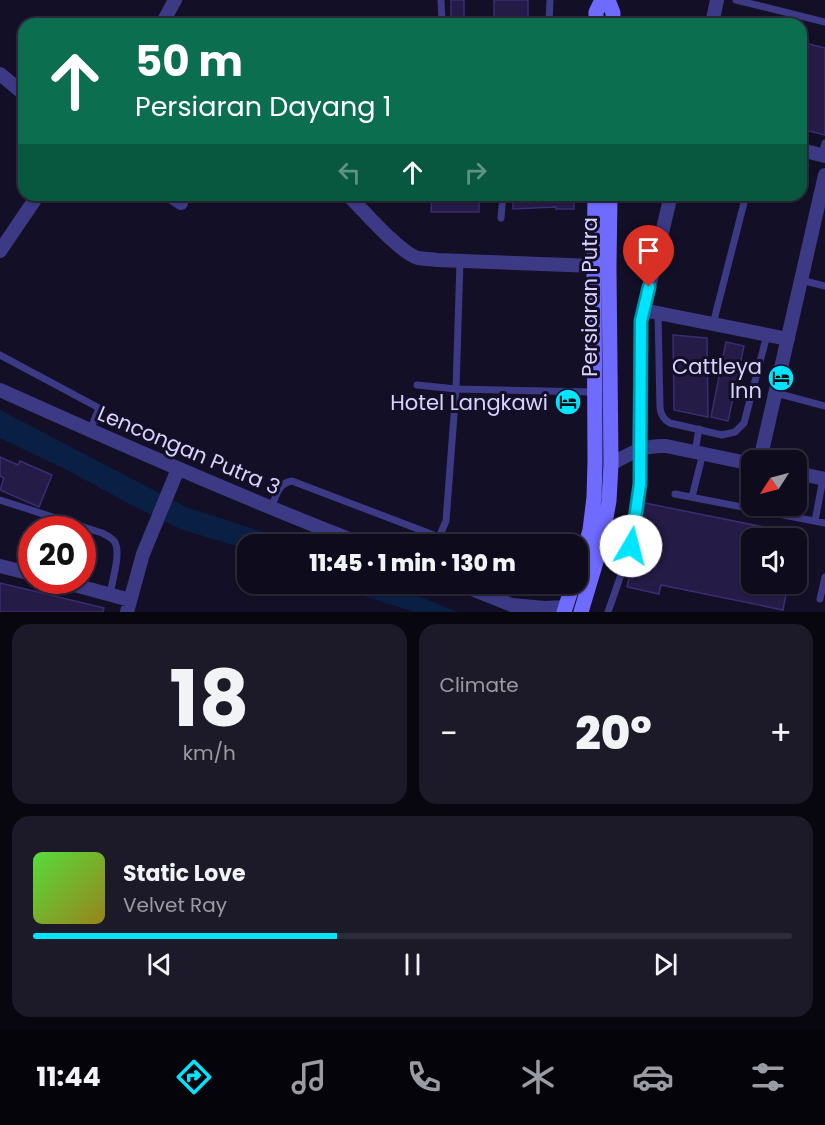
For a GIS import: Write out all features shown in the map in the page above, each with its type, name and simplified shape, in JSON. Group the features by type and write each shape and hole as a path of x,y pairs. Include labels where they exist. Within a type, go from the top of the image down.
{"main road":[{"path":"596,18 596,12 602,0"},
{"path":"608,0 613,18"},
{"name":"Persiaran Putra","path":"588,537 594,496 595,201"},
{"name":"Persiaran Putra","path":"581,612 601,545 609,501 611,464 610,201"},
{"path":"564,610 570,594"}],"street":[{"path":"166,18 176,0"},
{"path":"713,18 717,0"},
{"path":"0,74 18,89"},
{"path":"807,151 824,152"},
{"path":"762,450 825,175"},
{"path":"0,251 34,201"},
{"path":"354,201 391,238 417,258 594,266"},
{"path":"639,448 641,321 670,201"},
{"path":"643,310 788,339"},
{"name":"Lencongan Putra 3","path":"0,390 178,469 337,534"},
{"path":"611,464 639,448 654,445 741,462"},
{"path":"96,590 110,594 129,606 140,564 178,469"},
{"path":"807,475 824,479"},
{"path":"0,566 18,570"},
{"path":"482,594 517,609 564,610"}],"lane":[{"path":"441,0 442,18"},
{"path":"549,18 550,0"},
{"path":"736,0 825,22"},
{"path":"501,218 502,201"},
{"path":"713,324 744,201"},
{"path":"440,534 446,521 456,389 460,261"},
{"path":"801,280 825,286"},
{"path":"658,313 660,408 663,417 670,423 722,435 735,432 744,423 767,334"},
{"path":"0,355 99,408 90,431"},
{"path":"417,385 456,389 594,392"},
{"path":"776,393 825,406"},
{"path":"692,497 699,453 699,429"},
{"path":"608,612 631,546 640,484 639,448"},
{"path":"815,521 824,479"},
{"path":"271,508 279,488 286,482 292,481 431,534"},
{"path":"675,494 825,523"},
{"path":"0,500 102,533 113,539 117,547 110,594"},
{"path":"820,599 825,577"}],"water":[{"path":"0,410 186,507 269,534 237,534 237,546 183,530 0,438"},
{"path":"358,594 413,594 457,612 414,612"}],"building":[{"path":"451,0 464,0 464,18 451,18"},
{"path":"494,0 528,0 528,18 494,18"},
{"path":"807,44 825,48 825,135 807,130"},
{"path":"432,201 479,201 479,212 431,212"},
{"path":"513,201 574,201 574,209 556,209 556,207 513,209"},
{"path":"673,335 707,338 708,417 674,410"},
{"path":"726,342 744,346 728,421 711,417"},
{"path":"0,457 18,465 20,461 52,475 39,507 0,490 4,478 0,476"},
{"path":"645,503 768,528 741,528 741,594 786,594 783,610 661,585 659,594 627,587"},
{"path":"0,583 18,587 18,594 46,594 104,608 103,612 0,612"}],"place":[{"name":"Cattleya Inn","path":"781,378"},
{"name":"Hotel Langkawi","path":"568,402"}],"route":[{"path":"631,546 640,484 641,321 649,287"}]}
